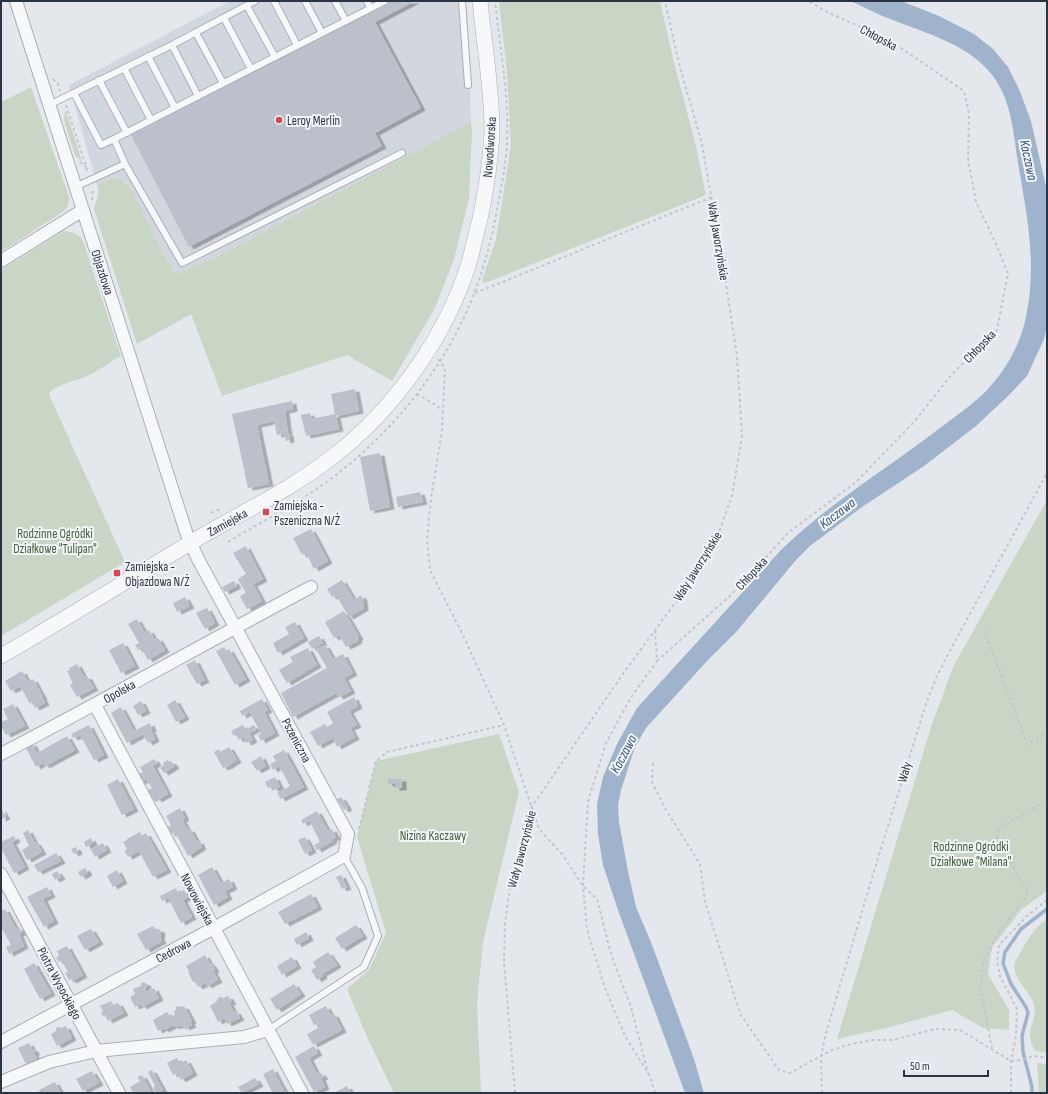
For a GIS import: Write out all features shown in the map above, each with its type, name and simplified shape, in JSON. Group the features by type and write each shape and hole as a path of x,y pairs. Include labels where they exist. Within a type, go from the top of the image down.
{"street":[{"name":"Objazdowa","path":"16,1 190,542"},
{"name":"Nowodworska","path":"458,290 477,232 483,205 490,158 492,131 491,109 480,1"},
{"path":"1,261 83,210"},
{"name":"Zamiejska","path":"1,656 190,542 291,485 348,445 389,404 428,350 449,311 458,290"},
{"name":"Pszeniczna","path":"190,542 348,834"},
{"path":"236,627 311,587"},
{"name":"Opolska","path":"1,754 95,705 236,627"},
{"name":"Nowowiejska","path":"95,705 302,1093"},
{"path":"344,856 348,834"},
{"name":"Cedrowa","path":"1,1042 214,928 344,856"},
{"name":"Piotra Wysockiego","path":"1,874 119,1093"},
{"path":"1,1082 48,1062 96,1051 244,1037 268,1030"}],"lane":[{"path":"49,105 172,45 256,1"},
{"path":"274,1 297,45"},
{"path":"305,1 322,33"},
{"path":"335,1 346,21"},
{"path":"366,1 370,8"},
{"path":"74,93 101,145 384,1"},
{"path":"462,1 468,85"},
{"path":"247,6 274,57"},
{"path":"224,18 250,69"},
{"path":"196,32 223,84"},
{"path":"172,45 198,96"},
{"path":"148,56 175,108"},
{"path":"124,68 151,120"},
{"path":"99,80 127,133"},
{"path":"114,139 125,164 182,263 402,153"},
{"path":"75,187 125,164"},
{"path":"268,1030 364,967 378,936 362,888 344,856"}],"path":[{"path":"228,542 306,496 351,462 396,420 417,394 450,345 475,293 483,271 493,233 503,177 507,142 505,86 495,1"},
{"name":"Wały Jaworzyńskie","path":"516,1093 504,969 504,943 510,888 531,808 655,628 689,584 717,537 732,496 742,436 737,356 712,197 701,140 679,64 665,1"},
{"name":"Chłopska","path":"648,1073 625,1036 605,988 587,930 583,886 588,802 606,743 630,699 658,661 732,594 789,532 856,483 914,422 952,374 997,330 1008,273 976,202 968,160 969,114 964,91 886,38 829,13 808,1"},
{"path":"458,290 475,293 712,197"},
{"path":"428,350 440,360 445,368 442,431 431,498 427,541 430,570 463,635 504,725 539,829 562,854 583,886 597,899 611,954 631,1007 648,1073 655,1093"},
{"path":"417,394 443,411"},
{"name":"Wały","path":"822,1093 821,1056 826,1033 874,870 931,690 948,654 1047,473"},
{"path":"655,628 658,661"},
{"path":"984,630 1027,744 1047,732"},
{"path":"348,834 359,829 376,761 382,755 387,752 504,725"},
{"path":"653,763 652,782 666,810 700,864 705,902 740,1014 779,1070 790,1073 832,1050 851,1044 874,1040 893,1040 935,1029 960,1030 1011,1061 1017,1061 1033,1056 1047,1058"},
{"path":"992,1049 981,989 983,962 997,936 1027,895 1026,889 998,842 997,835 999,828 1047,801"},
{"path":"1011,1093 1011,1061 1016,1036 1017,1009 1000,976 997,961 999,945 1027,916 1047,900"}],"shaded area":[{"path":"230,1 464,1 467,8 471,122 220,255 175,275 125,181 108,179 97,185 69,85"}],"green space":[{"path":"499,1 660,1 675,67 695,142 706,195 484,283 482,281 496,239 511,145 507,73"},
{"path":"31,87 69,197 68,205 64,211 1,252 1,102"},
{"path":"65,111 82,162 75,155 64,120"},
{"path":"471,122 472,133 469,198 454,259 435,308 392,381 347,355 222,396 191,314 137,344 94,209 99,190 97,185 115,178 122,180 130,188 175,275 220,255"},
{"name":"Rodzinne Ogródki Działkowe \"Tulipan\"","path":"64,231 75,234 83,241 121,356 93,373 68,382 49,393 125,562 1,636 1,270"},
{"name":"Rodzinne Ogródki Działkowe \"Milana\"","path":"1047,500 1047,891 1022,909 992,947 988,974 1009,1010 1009,1030 983,1028 952,1010 886,1028 837,1039 931,727 953,667"},
{"name":"Nizina Kaczawy","path":"499,734 519,792 483,942 477,1004 481,1093 394,1093 367,1037 347,989 369,970 386,933 357,837 376,761"},
{"path":"1047,919 1047,1052 1035,1051 1030,1039 1035,1008 1032,999 1018,979 1014,968 1015,962 1029,938 1037,927"},
{"path":"1037,1063 1047,1064 1047,1093 1039,1093"}],"water":[{"name":"Kaczawa","path":"851,1 901,1 939,16 974,34 993,49 1008,67 1019,89 1031,121 1047,191 1047,326 1044,339 1027,376 1007,397 976,426 924,466 862,507 810,546 796,560 737,631 707,661 646,728 635,747 621,790 618,805 619,822 636,907 651,942 694,1059 704,1093 685,1093 603,865 598,834 597,804 603,777 617,744 637,708 781,550 799,533 838,502 961,412 989,387 1009,361 1019,341 1029,301 1031,261 1028,222 1010,112 1001,89 986,68 965,51 942,39 882,16"}],"building":[{"name":"Leroy Merlin","path":"390,1 415,1 375,22 421,108 375,133 382,146 189,247 131,135"},
{"path":"355,389 359,411 336,416 339,429 306,436 301,415 310,413 311,419 335,414 331,394"},
{"path":"292,401 293,409 285,411 288,433 277,435 274,421 257,425 269,484 248,488 232,414"},
{"path":"289,433 290,440 286,441 284,434"},
{"path":"380,453 390,507 370,511 360,457"},
{"path":"420,492 423,502 398,507 396,497"},
{"path":"311,529 328,561 314,569 306,553 302,555 293,538"},
{"path":"246,546 263,579 253,584 262,601 247,609 240,596 246,593 238,579 246,574 233,553"},
{"path":"342,580 354,600 361,595 363,599 364,608 349,617 336,595 332,597 327,589"},
{"path":"234,581 237,586 225,592 222,587"},
{"path":"185,597 190,606 177,612 173,603"},
{"path":"207,608 215,623 205,629 196,613"},
{"path":"344,611 359,637 357,639 358,641 346,647 339,635 334,638 325,622"},
{"path":"137,619 145,633 149,630 155,640 158,638 165,650 148,660 142,649 138,650 135,645 139,643 128,624"},
{"path":"295,622 304,638 278,653 273,643 289,634 285,627"},
{"path":"319,636 323,643 312,649 308,642"},
{"path":"123,643 135,666 121,673 109,650"},
{"path":"325,645 333,659 343,654 353,673 344,678 351,691 339,697 336,693 293,717 281,693 327,668 316,649"},
{"path":"224,647 226,651 229,649 246,679 235,685 216,651"},
{"path":"308,648 317,665 287,683 279,670 293,662 290,657"},
{"path":"195,660 205,680 197,684 186,665"},
{"path":"77,664 84,677 87,676 94,688 77,697 70,685 73,683 67,671 70,670 69,668"},
{"path":"22,671 28,682 33,679 45,703 35,708 32,702 30,704 20,686 11,691 5,681"},
{"path":"354,697 358,706 349,711 357,725 350,728 355,737 337,747 333,738 318,746 310,732 325,724 327,727 333,723 327,712"},
{"path":"262,699 268,710 264,712 275,733 261,741 258,735 261,734 250,712 242,716 240,711"},
{"path":"175,700 185,717 176,722 167,705"},
{"path":"141,701 146,711 138,715 133,706"},
{"path":"13,704 25,726 6,735 1,726 1,722 8,719 3,709"},
{"path":"121,707 134,731 150,723 152,729 127,743 111,713"},
{"path":"89,725 104,755 94,760 80,735 73,738 71,734"},
{"path":"243,725 246,730 254,725 256,729 249,733 253,740 247,743 243,737 239,740 231,731"},
{"path":"151,730 155,739 148,743 143,735"},
{"path":"67,736 75,750 45,766 43,763 36,767 25,746 32,743 37,753"},
{"path":"229,747 237,760 223,768 214,752 219,749 220,752"},
{"path":"284,750 304,787 281,799 277,793 290,786 279,766 273,770 270,764 276,761 273,756"},
{"path":"261,756 266,766 257,771 251,762"},
{"path":"154,759 157,763 153,766 168,794 157,800 156,797 151,799 146,791 152,788 146,779 141,782 137,775 143,772 140,767"},
{"path":"168,760 175,766 164,773 160,768 164,765 163,763"},
{"path":"275,777 280,787 274,790 272,786 268,788 265,782"},
{"path":"118,779 134,809 122,815 107,785"},
{"path":"388,779 402,779 402,788 395,788 395,784 388,784"},
{"path":"341,797 348,808 344,810 337,799"},
{"path":"1,808 6,817 1,819"},
{"path":"180,808 185,818 182,820 202,847 188,856 175,832 171,834 168,827 171,825 166,816"},
{"path":"317,811 328,831 332,829 336,837 332,839 333,841 317,850 314,845 320,842 309,820 303,824 301,820"},
{"path":"28,830 42,852 27,860 22,850 29,846 23,833"},
{"path":"140,832 142,836 146,833 167,870 153,877 139,851 128,857 125,852 127,849 123,842"},
{"path":"14,836 16,840 12,842 25,867 14,873 1,848 1,842"},
{"path":"305,837 312,850 305,854 298,840"},
{"path":"91,838 93,843 86,847 84,842"},
{"path":"103,843 107,850 95,857 91,849"},
{"path":"76,847 78,852 74,854 71,849"},
{"path":"56,853 61,861 38,872 34,865"},
{"path":"212,867 221,883 229,879 233,887 225,891 228,897 214,905 198,875"},
{"path":"85,868 88,873 81,877 78,872"},
{"path":"117,870 123,881 113,887 107,876"},
{"path":"57,871 61,877 55,880 52,874"},
{"path":"341,875 347,887 342,889 336,877"},
{"path":"47,887 51,895 43,899 54,921 44,927 27,897"},
{"path":"176,888 178,893 184,890 188,897 183,900 192,917 181,923 168,898 162,901 160,896"},
{"path":"311,894 318,907 285,924 278,912"},
{"path":"5,909 16,929 19,927 22,932 19,934 24,946 9,954 6,947 11,945 1,927 1,911"},
{"path":"356,925 363,936 342,949 335,938"},
{"path":"153,926 155,929 160,930 160,937 162,941 146,950 137,934"},
{"path":"91,929 99,942 85,950 77,936"},
{"path":"306,932 309,938 297,945 294,939"},
{"path":"67,946 83,975 72,981 71,979 69,980 65,973 68,972 61,960 59,962 56,958 59,956 57,951"},
{"path":"328,952 337,965 322,974 323,976 317,980 311,970 316,967 313,962"},
{"path":"205,955 215,970 213,971 218,980 207,986 206,983 198,987 195,982 193,982 186,966"},
{"path":"292,957 297,966 282,975 277,966"},
{"path":"34,963 51,993 40,999 24,969"},
{"path":"143,982 147,984 144,988 146,992 154,988 159,998 142,1007 141,1004 135,1007 130,997 135,994 133,989 141,986 141,983"},
{"path":"294,984 301,994 277,1010 270,999"},
{"path":"228,996 232,1002 229,1003 234,1012 236,1011 240,1018 227,1024 224,1018 218,1022 210,1006 217,1001 218,998"},
{"path":"111,1001 113,1005 118,1003 124,1013 108,1021 105,1015 102,1016 101,1013 103,1011 100,1006"},
{"path":"184,1006 192,1021 190,1022 192,1025 185,1028 184,1025 181,1027 180,1025 175,1027 174,1025 158,1031 153,1020 167,1012 170,1017 175,1015 174,1011 176,1010 176,1007"},
{"path":"326,1006 331,1015 334,1014 342,1030 313,1045 307,1034 318,1028 316,1024 314,1025 309,1015"},
{"path":"66,1026 72,1038 57,1046 51,1034 56,1031 56,1028"},
{"path":"29,1043 32,1049 34,1049 34,1054 37,1058 26,1064 18,1048"},
{"path":"314,1046 318,1053 309,1058 317,1074 321,1073 324,1077 321,1078 325,1087 314,1092 295,1057"},
{"path":"177,1058 180,1064 186,1060 193,1073 181,1080 177,1073 173,1075 167,1063"},
{"path":"273,1069 286,1093 273,1093 270,1088 263,1074"},
{"path":"152,1070 163,1090 156,1093 153,1088 155,1086 148,1072"},
{"path":"92,1071 99,1083 83,1091 76,1079"},
{"path":"142,1075 151,1093 133,1093 130,1087 140,1081 137,1077"},
{"path":"255,1078 259,1084 242,1093 238,1087"},
{"path":"55,1082 61,1093 40,1093 39,1090"},
{"path":"347,1086 351,1093 334,1093"}],"waterway":[{"path":"1032,1093 1032,1087 1023,1052 1022,1036 1028,1013 1026,1007 1011,984 1003,963 1005,952 1021,929 1047,909"}],"place":[{"name":"Leroy Merlin","path":"279,120"},
{"name":"Zamiejska - Pszeniczna N/Ż","path":"266,512"},
{"name":"Zamiejska - Objazdowa N/Ż","path":"117,573"}]}
